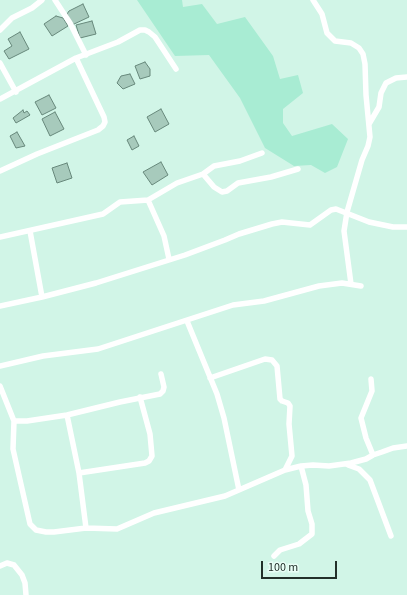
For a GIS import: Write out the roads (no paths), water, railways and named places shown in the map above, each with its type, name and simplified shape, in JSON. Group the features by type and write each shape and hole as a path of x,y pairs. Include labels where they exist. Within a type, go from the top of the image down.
{"street":[{"path":"0,30 12,18 32,8 42,0"},
{"path":"55,0 70,23 86,55"},
{"path":"313,0 322,14 324,27 327,32 335,41 351,43 359,48 363,54 365,64 370,137 346,212 344,231 351,284"},
{"path":"0,100 76,58 118,42 136,32 145,30 155,37 176,69"},
{"path":"0,171 37,154 98,130 104,124 104,117 76,58"},
{"path":"0,63 16,92"},
{"path":"368,124 377,111 381,93 386,83 396,78 407,77"},
{"path":"0,238 103,214 120,202 148,200 177,183 203,174 214,166 240,161 262,153"},
{"path":"203,174 214,187 222,192 227,191 238,183 271,177 298,169"},
{"path":"148,200 164,236 170,259"},
{"path":"0,306 42,297 96,282 197,251 239,234 272,224 282,222 308,226 314,224 331,210 336,209 369,222 407,227"},
{"path":"30,231 42,297"},
{"path":"0,366 43,356 98,349 233,305 264,300 319,286 342,283 361,286"},
{"path":"187,321 224,418 238,490"},
{"path":"210,378 265,359 272,360 277,366 280,399 288,403 290,406 289,424 292,456 285,470"},
{"path":"14,422 67,415 140,397 157,395 162,392 164,387 161,374"},
{"path":"371,379 372,391 361,418 366,438 373,455"},
{"path":"0,386 14,422 14,449 29,519 33,528 46,532 86,528 117,529 154,513 215,500 285,470 300,466 329,466 346,464 366,459 393,448 407,446"},
{"path":"79,474 145,463 149,461 152,456 150,434 140,397"},
{"path":"67,415 79,474 86,528"},
{"path":"346,464 359,469 370,480 391,536"},
{"path":"274,556 280,550 302,542 310,536 312,531 312,524 308,511 306,485 300,466"},
{"path":"0,566 7,563 14,565 22,575 25,583 26,595"}]}
